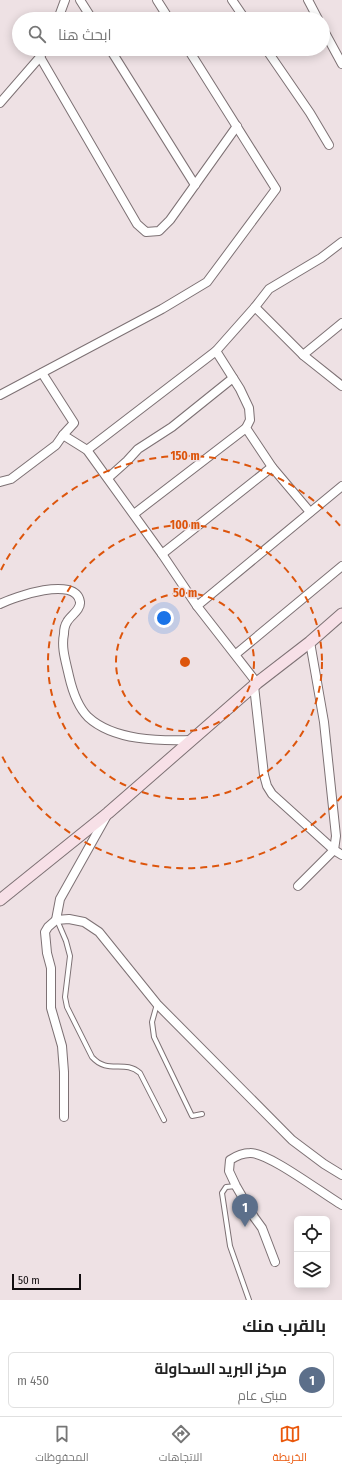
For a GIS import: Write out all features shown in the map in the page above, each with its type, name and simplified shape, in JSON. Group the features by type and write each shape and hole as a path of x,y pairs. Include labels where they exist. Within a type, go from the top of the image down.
{"street":[{"path":"61,12 65,0"},
{"path":"80,0 88,12"},
{"path":"157,0 165,12"},
{"path":"232,0 240,12"},
{"path":"308,0 314,12"},
{"path":"330,42 342,64"},
{"path":"114,56 195,185"},
{"path":"0,395 194,291 207,282 216,272 276,189 192,56"},
{"path":"271,56 310,113 329,145"},
{"path":"0,103 40,57 137,224 146,232 159,231 170,220 237,126"},
{"path":"87,450 216,351 269,289 321,258 342,242"},
{"path":"255,307 303,355 342,386"},
{"path":"303,355 342,323"},
{"path":"134,514 246,428 250,420 249,408 216,351"},
{"path":"0,482 11,479 56,445 74,423 42,373"},
{"path":"108,478 138,449 172,427 233,378"},
{"path":"246,428 272,467 310,512"},
{"path":"63,435 87,450 134,514 197,606 236,654 256,684 264,775 267,786 282,803 334,850 342,855"},
{"path":"162,554 272,467"},
{"path":"197,606 342,486"},
{"path":"236,654 342,566"},
{"path":"0,604 15,597 41,590 61,588 77,596 80,602 79,608 67,622 64,633 63,651 78,702 88,716 102,727 144,740 193,740"},
{"path":"0,900 108,813 256,684 310,642 342,614"},
{"path":"298,886 334,850 336,836 324,722 310,642"},
{"path":"56,920 60,899 108,813"},
{"path":"64,1117 64,1072 62,1046 51,1008 51,968 47,952 45,932 56,920 69,919 84,922 99,932 157,1004 292,1140 324,1164 342,1175"},
{"path":"275,1262 262,1228 236,1186 229,1171 230,1160 239,1154 251,1152 270,1159 342,1205"}],"lane":[{"path":"56,920 66,941 70,956 65,997 66,1007 92,1057 97,1063 106,1067 125,1066 135,1068 140,1073 164,1120"},
{"path":"157,1004 152,1022 154,1037 192,1116 202,1114"},
{"path":"236,1186 226,1187 222,1193 224,1212 230,1246 249,1300"}],"place":[{"name":"مركز البريد السحاولة","path":"245,1227"}]}
